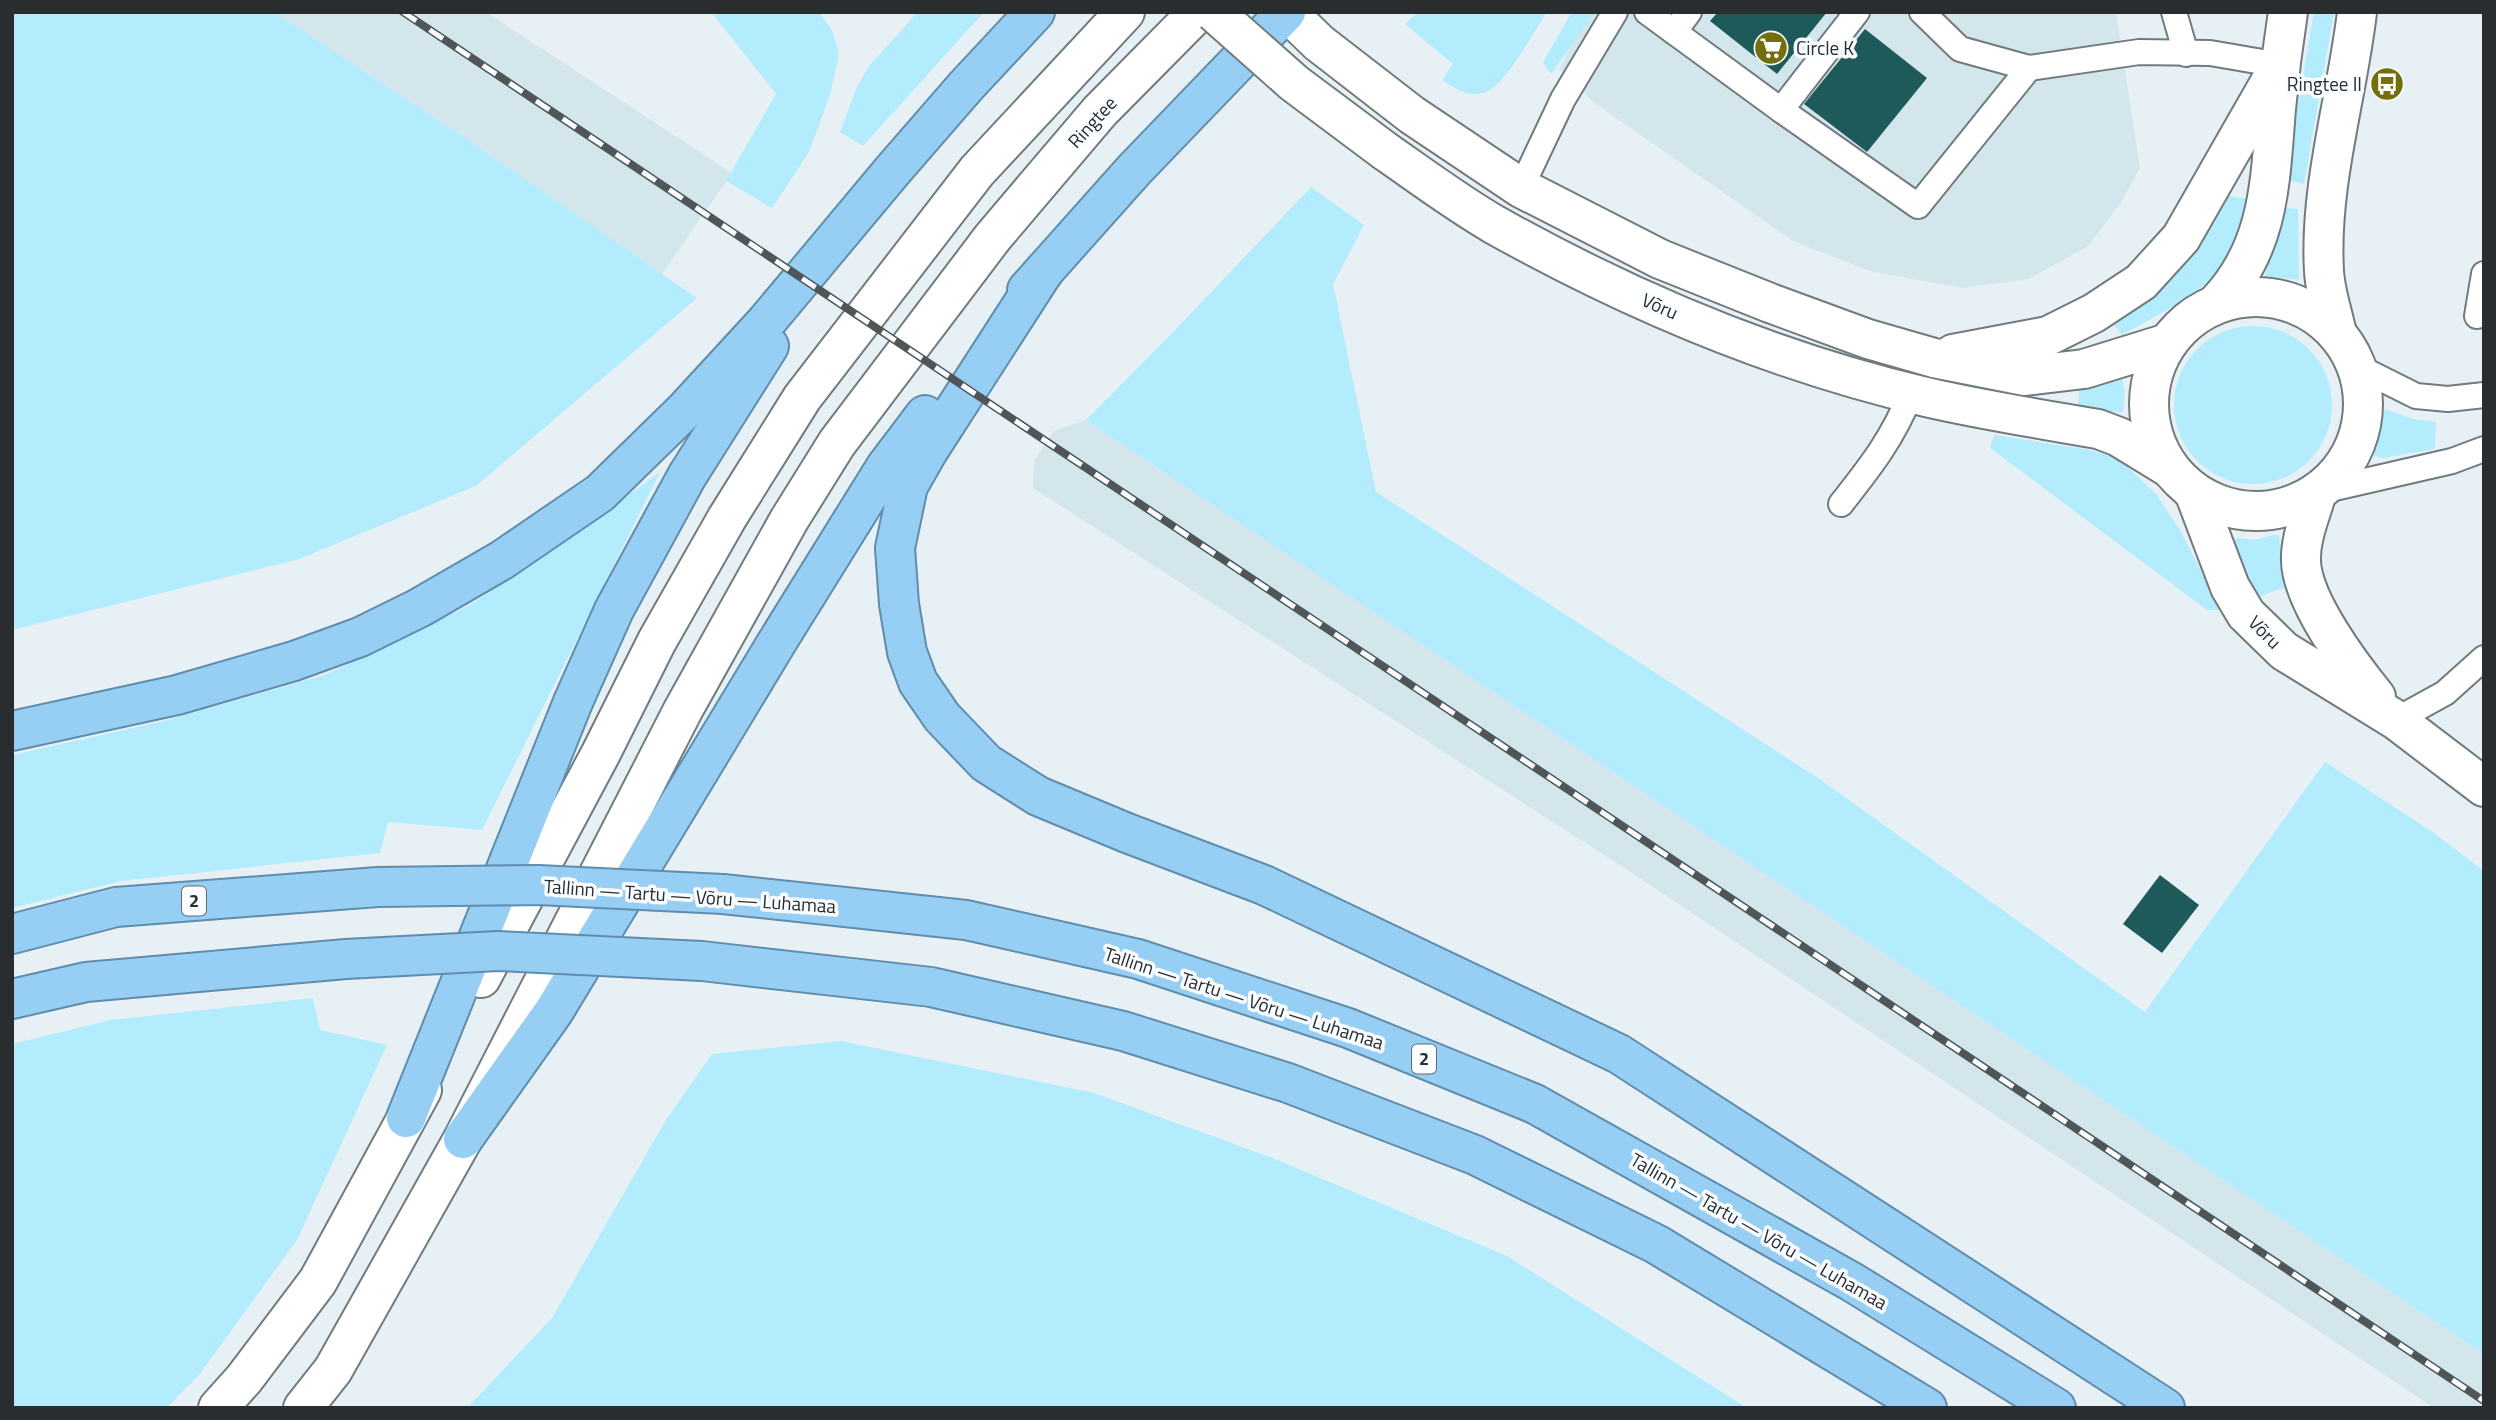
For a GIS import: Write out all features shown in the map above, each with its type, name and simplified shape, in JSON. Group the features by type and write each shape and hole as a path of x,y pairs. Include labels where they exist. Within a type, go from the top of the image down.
{"highway":[{"path":"12,731 177,695 294,661 359,637 502,560 600,493 685,411 766,322 893,170 1035,12"},
{"path":"463,1139 554,1012 885,468 965,361 1044,271 1134,170 1286,12"},
{"path":"407,1118 573,702 614,610 687,475 749,376 893,170"},
{"path":"1044,271 908,486 895,548 899,604 907,652 918,682 942,717 986,763 1038,796 1264,885 1619,1054 2165,1408"},
{"name":"Tallinn — Tartu — Võru — Luhamaa","path":"12,934 116,907 378,887 538,885 723,894 966,920 1138,958 1348,1028 1535,1104 1852,1282 2056,1408"},
{"path":"12,999 86,982 346,959 498,951 702,961 931,987 1122,1031 1288,1083 1475,1155 1656,1244 1927,1408"}],"main road":[{"path":"218,1408 244,1379 318,1281 601,753 657,641 727,518 802,398 977,171 1125,12"},
{"name":"Ringtee","path":"303,1408 333,1370 463,1139 683,710 789,520 837,443 993,237 1100,111 1198,12"},
{"name":"Võru","path":"1214,12 1294,83 1385,152 1493,224 1596,278 1706,327 1820,367 1911,393 2098,429 2119,437 2181,480 2230,587 2246,614 2284,652 2396,720 2484,787"},
{"path":"1286,12 1319,43 1412,115 1521,188 1660,259 1868,340 1934,358 2025,376 2084,369 2168,343"},
{"path":"2216,304 2234,286 2252,254 2269,195 2280,65 2288,12"},
{"path":"2347,350 2317,316 2298,306 2278,299 2236,299 2216,304 2198,313 2183,326 2168,343 2157,363 2150,383 2148,406 2155,439 2181,480 2208,501 2252,512 2275,510 2298,503 2317,492 2343,466 2353,450 2359,433 2363,396 2324,273 2326,201 2357,12"},
{"path":"1934,358 2048,336 2094,313 2141,282 2181,239 2280,65"},
{"name":"Võru","path":"2317,492 2303,539 2301,562 2310,597 2348,663 2396,720"}],"lane":[{"path":"1521,188 1563,99 1615,12"},
{"path":"1647,12 1918,206 2029,68"},
{"path":"1674,32 1689,12"},
{"path":"1781,110 1857,12"},
{"path":"1922,12 1960,49 2029,68 2139,52 2210,53 2280,65"},
{"path":"2174,12 2186,54"},
{"path":"2477,316 2484,274"},
{"path":"2347,350 2416,396 2448,400 2484,395"},
{"path":"1842,504 1885,448 1899,424 1911,393"},
{"path":"2317,492 2452,461 2484,449"},
{"path":"2396,720 2445,693 2484,658"}],"shaded area":[{"path":"12,12 274,12 468,140 697,298 476,486 299,559 12,630"},
{"path":"274,12 486,12 732,173 662,274 468,140"},
{"path":"711,12 819,12 832,30 839,54 830,95 809,152 772,208 726,181 776,94"},
{"path":"918,12 984,12 863,146 840,132 856,89 869,66"},
{"path":"1418,12 1547,12 1500,81 1483,93 1472,94 1442,80 1453,64 1405,24"},
{"path":"1572,12 1595,12 1551,74 1543,62"},
{"path":"1589,12 2116,12 2140,168 2120,204 2088,246 2029,279 1962,288 1870,271 1793,241 1593,102 1559,69"},
{"path":"2314,12 2334,12 2304,184 2285,179"},
{"path":"1311,187 1364,225 1333,284 1376,492 1821,780 2145,1012 2325,762 2434,833 2484,871 2484,1354 1086,420"},
{"path":"2224,195 2248,199 2241,237 2233,254 2207,283 2122,335 2113,323"},
{"path":"2279,207 2298,209 2299,280 2265,276"},
{"path":"2253,326 2283,332 2309,349 2326,375 2332,405 2326,435 2309,461 2283,478 2253,484 2223,478 2197,461 2180,435 2174,405 2180,375 2197,349 2223,332"},
{"path":"2118,375 2124,388 2123,413 2078,407 2079,387"},
{"path":"2385,409 2413,419 2436,422 2435,449 2382,458 2373,455 2376,432"},
{"path":"1086,420 2484,1354 2484,1408 2434,1408 1623,867 1033,488 1034,461 1054,431"},
{"path":"1994,435 2090,450 2119,459 2156,494 2180,530 2221,610 2207,610 1990,448"},
{"path":"660,472 482,830 388,822 380,853 121,881 12,908 12,755 160,722 325,675 468,606 560,545"},
{"path":"2279,535 2286,587 2255,598 2228,542 2239,538 2255,540"},
{"path":"313,998 320,1030 387,1045 297,1240 199,1375 166,1408 12,1408 12,1044 111,1020"},
{"path":"841,1041 1094,1093 1270,1157 1507,1256 1747,1408 467,1408 552,1318 666,1120 712,1054"}],"building":[{"name":"Circle K","path":"1718,12 1827,12 1777,74 1710,21"},
{"name":"Circle K","path":"1865,29 1927,78 1867,152 1804,104"},
{"path":"2160,875 2199,905 2162,953 2123,924"}],"railway":[{"path":"403,12 2484,1401"}],"place":[{"name":"Circle K","path":"1771,48"},
{"name":"Ringtee II","path":"2387,84"}]}
